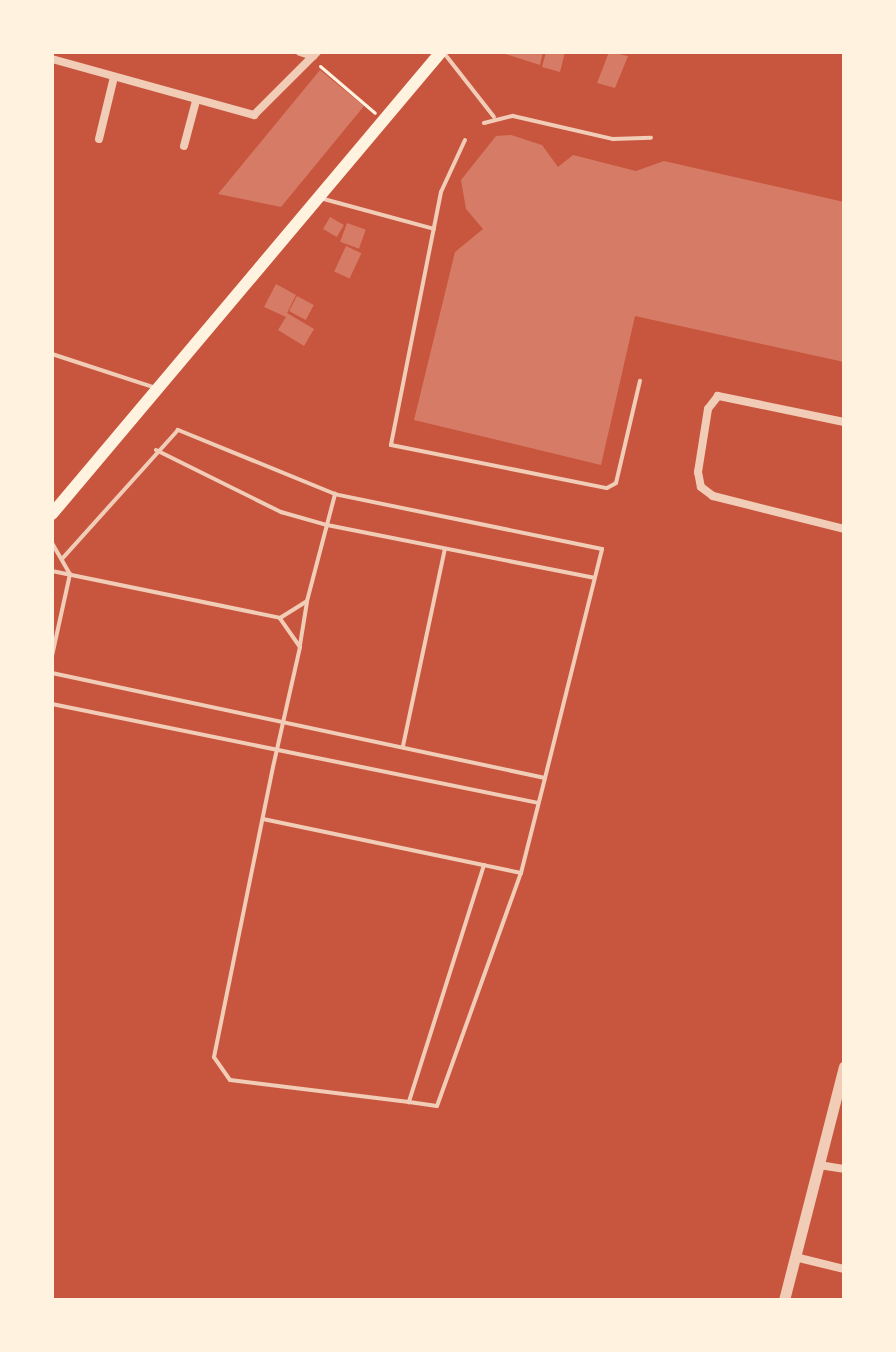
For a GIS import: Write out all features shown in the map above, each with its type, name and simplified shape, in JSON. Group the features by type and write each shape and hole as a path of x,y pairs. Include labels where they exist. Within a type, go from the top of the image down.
{"main road":[{"path":"52,514 442,52"}],"street":[{"path":"52,59 196,101 259,114 314,56 300,52"},
{"path":"99,139 114,77"},
{"path":"184,146 196,101"},
{"path":"844,422 718,396 708,409 698,472 701,487 713,496 844,529"},
{"path":"784,1300 844,1067"},
{"path":"819,1165 844,1169"},
{"path":"795,1257 844,1269"}],"lane":[{"path":"442,52 494,117 613,139 651,138"},
{"path":"484,123 494,117"},
{"path":"465,140 447,171 391,445 607,488 616,483 640,381"},
{"path":"319,198 434,229"},
{"path":"52,354 159,388"},
{"path":"62,559 156,450 178,430 335,494 602,549 521,873 437,1106 230,1080 214,1057 307,601 335,494"},
{"path":"156,450 281,512 327,525 594,578"},
{"path":"52,543 70,574 52,656"},
{"path":"403,746 445,548"},
{"path":"52,571 280,618 300,647"},
{"path":"280,618 307,601"},
{"path":"52,673 545,778"},
{"path":"52,704 538,803"},
{"path":"263,819 521,873"},
{"path":"409,1102 484,865"}],"path":[{"path":"314,56 384,120"}],"building":[{"path":"499,52 543,52 540,65"},
{"path":"546,52 565,52 560,72 542,67"},
{"path":"609,52 628,56 615,88 597,83"},
{"path":"320,70 364,106 281,207 218,194"},
{"path":"511,135 542,145 558,167 573,155 636,171 664,161 844,202 844,362 635,316 601,465 414,420 455,252 483,229 466,209 461,180 496,136"},
{"path":"330,217 344,225 337,237 323,229"},
{"path":"347,223 366,230 359,249 340,242"},
{"path":"346,246 361,253 350,279 334,271"},
{"path":"276,284 296,295 287,313 314,329 304,346 278,330 286,317 264,307"},
{"path":"297,296 314,305 306,320 289,311"}]}
